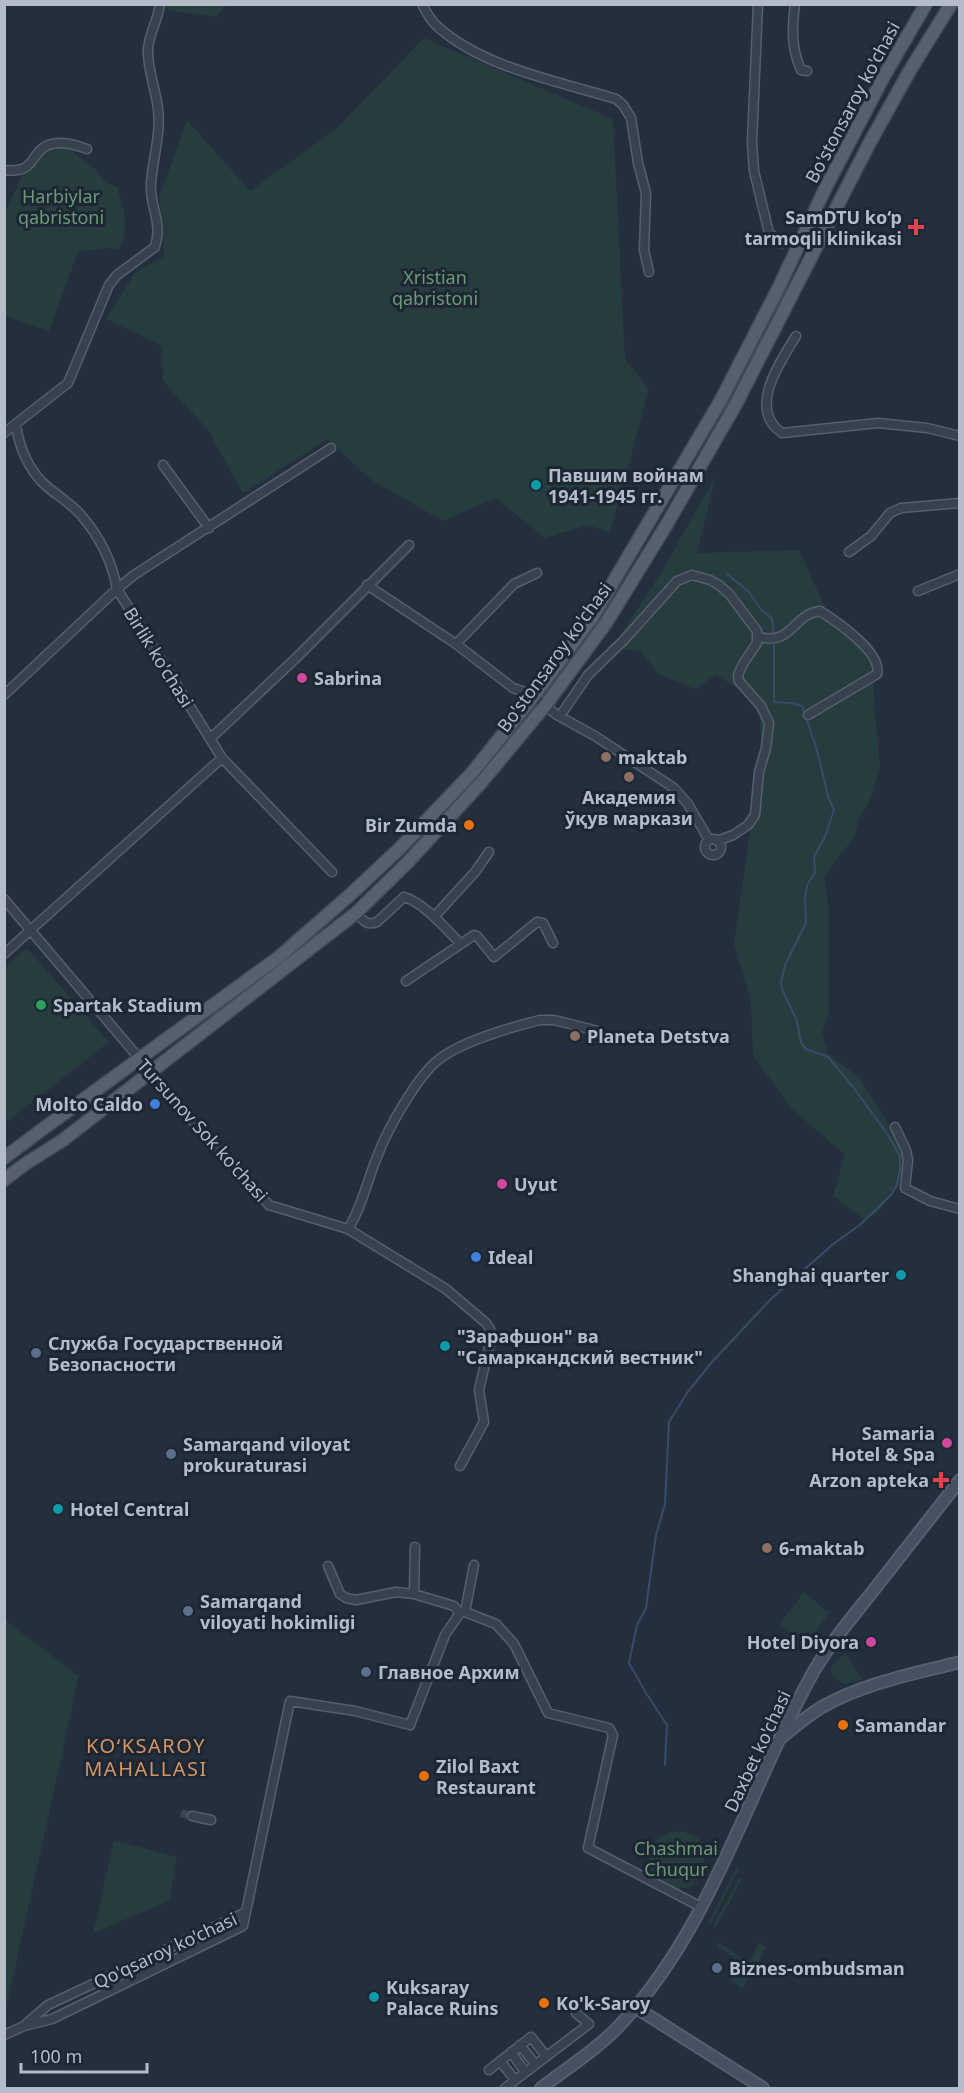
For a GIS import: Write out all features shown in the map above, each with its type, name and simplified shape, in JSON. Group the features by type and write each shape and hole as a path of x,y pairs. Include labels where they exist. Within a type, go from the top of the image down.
{"main road":[{"name":"Bo'stonsaroy ko'chasi","path":"4,1158 137,1055 279,957 398,850 471,774 533,697 592,618 722,400 825,189 884,76 926,4"},
{"name":"Bo'stonsaroy ko'chasi","path":"4,1180 63,1140 149,1071 356,913 408,862 480,784 545,706 606,623 673,514 742,394 869,144 909,72 951,4"},
{"name":"Daxbet ko'chasi","path":"541,2088 611,2033 635,2007 670,1959 701,1907 727,1856 778,1740 823,1657 960,1480"},
{"path":"778,1740 814,1712 848,1694 890,1680 960,1662"},
{"path":"635,2007 763,2088"}],"street":[{"path":"4,433 68,383 109,285 117,275 155,247 158,226 151,183 158,148 159,128 158,108 148,50 160,4"},
{"path":"422,4 438,27 472,49 513,69 616,99 623,105 631,117 638,163 646,193 644,239 649,272"},
{"path":"758,4 752,142 754,171 769,233 783,243"},
{"path":"795,4 792,26 794,55 801,70 807,71"},
{"path":"4,170 15,171 28,166 45,146 51,144 66,143 87,148"},
{"path":"796,336 768,386 766,403 771,422 782,433 878,423 927,428 960,436"},
{"name":"Birlik ko'chasi","path":"16,425 24,455 35,473 43,483 80,513 95,533 113,571 117,589 222,758 332,872"},
{"path":"4,695 134,575 331,448"},
{"path":"163,465 209,528"},
{"path":"849,552 871,536 890,513 901,508 960,503"},
{"path":"210,739 295,659 409,545"},
{"path":"456,645 514,584 537,573"},
{"path":"918,591 960,574"},
{"path":"367,585 456,645 513,688 533,697 560,716 674,788 713,840 733,835 748,825 755,815 759,772 766,748 769,723 761,706 739,681 738,675 759,637 754,624 719,585 700,576 685,577 677,581 624,640 588,675 560,716"},
{"path":"759,637 769,640 777,639 811,613 820,611 865,646 877,662 879,667 877,674 808,716"},
{"path":"4,954 222,758"},
{"path":"435,918 475,872 489,852"},
{"path":"356,913 366,923 371,924 404,897 410,898 435,918 461,944"},
{"name":"Tursunov Sok ko'chasi","path":"4,899 149,1071 269,1205 348,1229 446,1289 490,1329 491,1338 479,1390 484,1422 460,1466"},
{"path":"406,981 476,934 494,957 540,921 553,943"},
{"path":"348,1229 361,1204 386,1131 428,1069 439,1059 456,1048 540,1020 554,1020 598,1031"},
{"path":"895,1127 906,1150 908,1160 905,1188 930,1201 960,1209"},
{"path":"414,1594 415,1547"},
{"path":"244,1913 290,1701 355,1711 410,1725 445,1635 463,1612 474,1565"},
{"path":"328,1566 340,1594 346,1598 356,1600 396,1592 414,1594 454,1606 463,1612 496,1624 514,1644 548,1713 612,1730 613,1735 588,1848 701,1907"},
{"path":"192,1816 211,1820"},
{"name":"Qo'qsaroy ko'chasi","path":"4,2035 24,2026 52,2019 243,1926 244,1913 48,2005 24,2026"},
{"path":"505,2088 590,2024 576,2013"},
{"path":"489,2070 531,2037 546,2056"},
{"path":"520,2045 535,2064"},
{"path":"511,2052 525,2072"},
{"path":"500,2061 515,2080"}],"green space":[{"path":"165,5 227,5 216,17 168,10"},
{"name":"Xristian qabristoni","path":"424,38 613,119 625,359 649,389 610,532 588,525 545,538 496,498 443,521 371,480 327,439 243,494 208,430 163,381 162,346 106,319 134,274 164,256 159,197 187,120 250,191 336,129"},
{"name":"Harbiylar qabristoni","path":"45,142 60,142 91,165 107,182 117,187 125,219 125,235 118,250 106,248 78,252 49,331 5,316 5,213 28,162"},
{"path":"716,475 697,553 799,550 827,612 874,645 874,701 880,767 872,796 859,819 854,837 824,877 829,909 829,1013 822,1033 828,1054 860,1078 904,1150 903,1173 893,1193 877,1213 865,1220 833,1196 845,1155 791,1108 753,1055 751,1002 734,943 761,755 760,715 739,689 716,675 695,689 658,674 641,651 620,649 615,643 662,571"},
{"name":"Spartak Stadium","path":"27,948 109,1042 5,1123 5,968"},
{"path":"804,1592 829,1613 806,1645 780,1624"},
{"path":"5,1620 79,1676 5,2014"},
{"path":"845,1653 863,1679 845,1684 833,1678 830,1668"},
{"name":"Chashmai Chuqur","path":"681,1831 699,1840 705,1853 701,1870 691,1886 676,1888 663,1884 655,1876 650,1865 650,1853 655,1842 665,1834"},
{"path":"114,1840 177,1857 170,1898 169,1901 93,1933"},
{"path":"737,1867 739,1868 711,1924 708,1923"},
{"path":"739,1878 742,1879 716,1927 713,1926"},
{"path":"719,1943 749,1962 759,1943 766,1947 754,1972 717,1946"},
{"path":"739,1968 751,1975 742,1988 731,1980"}],"waterway":[{"path":"727,574 748,591 763,612 772,618 774,636"},
{"path":"665,1765 667,1725 629,1663 637,1625 646,1608 656,1535 665,1504 669,1422 687,1393 712,1362 771,1299 832,1245 861,1224 891,1195 897,1185 900,1169 900,1156 888,1135 853,1087 828,1057 806,1049 801,1043 797,1021 782,989 781,982 785,965 806,923 805,900 807,885 815,873 814,856 824,839 834,810 802,706 774,702 774,645"}],"tunnel":[{"path":"181,1813 192,1816"}],"place":[{"name":"SamDTU ko‘p tarmoqli klinikasi","path":"916,227"},
{"name":"Павшим войнам 1941-1945 гг.","path":"536,485"},
{"name":"Sabrina","path":"302,678"},
{"name":"maktab","path":"606,757"},
{"name":"Академия ўқув маркази","path":"629,777"},
{"name":"Bir Zumda","path":"469,825"},
{"name":"Spartak Stadium","path":"41,1005"},
{"name":"Planeta Detstva","path":"575,1036"},
{"name":"Molto Caldo","path":"155,1104"},
{"name":"Uyut","path":"502,1184"},
{"name":"Ideal","path":"476,1257"},
{"name":"Shanghai quarter","path":"901,1275"},
{"name":"\"Зарафшон\" ва \"Самаркандский вестник\"","path":"445,1346"},
{"name":"Служба Государственной Безопасности","path":"36,1353"},
{"name":"Samaria Hotel & Spa","path":"947,1443"},
{"name":"Samarqand viloyat prokuraturasi","path":"171,1454"},
{"name":"Arzon apteka","path":"941,1480"},
{"name":"Hotel Central","path":"58,1509"},
{"name":"6-maktab","path":"767,1548"},
{"name":"Samarqand viloyati hokimligi","path":"188,1611"},
{"name":"Hotel Diyora","path":"871,1642"},
{"name":"Главное Архим","path":"366,1672"},
{"name":"Samandar","path":"843,1725"},
{"name":"Zilol Baxt Restaurant","path":"424,1776"},
{"name":"Biznes-ombudsman","path":"717,1968"},
{"name":"Kuksaray Palace Ruins","path":"374,1997"},
{"name":"Ko'k-Saroy","path":"544,2003"}],"district":[{"name":"KO‘KSAROY MAHALLASI","path":"146,1756"}]}
